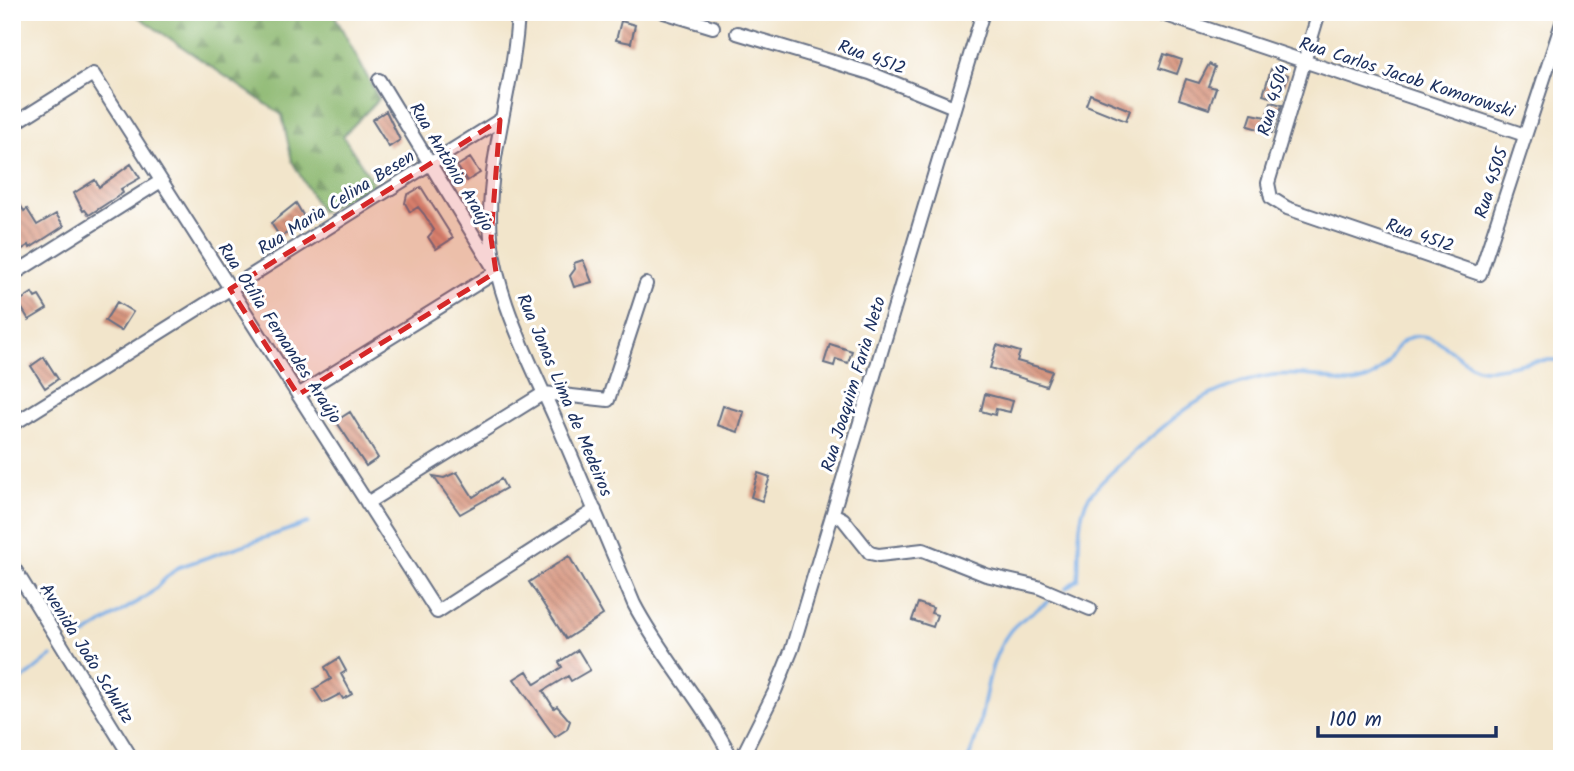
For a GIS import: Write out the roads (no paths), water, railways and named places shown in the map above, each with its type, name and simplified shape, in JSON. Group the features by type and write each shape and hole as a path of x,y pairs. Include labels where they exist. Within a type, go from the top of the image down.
{"street":[{"name":"Rua Jonas Lima de Medeiros","path":"517,12 512,70 500,120 490,217 496,272 544,393 648,632 718,733 732,759"},
{"path":"664,12 713,27"},
{"name":"Rua Joaquim Faria Neto","path":"741,759 775,691 792,649 982,12"},
{"name":"Rua Carlos Jacob Komorowski","path":"1157,12 1525,135"},
{"name":"Rua 4504","path":"1271,198 1268,183 1302,60 1319,12"},
{"name":"Rua 4505","path":"1480,274 1562,23"},
{"name":"Rua 4512","path":"737,33 870,73 954,107"},
{"name":"Rua Otília Fernandes Araújo","path":"12,125 93,74 437,612 595,510"},
{"name":"Rua Antônio Araújo","path":"379,79 496,272"},
{"name":"Rua Maria Celina Besen","path":"12,425 500,120"},
{"path":"12,275 161,181"},
{"name":"Rua 4512","path":"1271,198 1287,208 1480,274"},
{"path":"298,395 496,272"},
{"path":"368,503 544,393 608,400 646,284"},
{"path":"833,514 843,519 870,553 879,555 923,550 986,575 1038,587 1090,609"},
{"name":"Avenida João Schultz","path":"12,565 132,759"}],"waterway":[{"path":"1066,588 1078,579 1081,518 1087,500 1120,465 1154,435 1184,411 1211,395 1240,383 1274,375 1316,376 1342,382 1358,382 1378,373 1404,340 1421,336 1439,342 1478,368 1562,361"},
{"path":"78,640 149,594 179,567 308,523"},
{"path":"968,759 979,727 989,677 1001,646 1018,623 1049,601"},
{"path":"12,688 52,656"}]}
